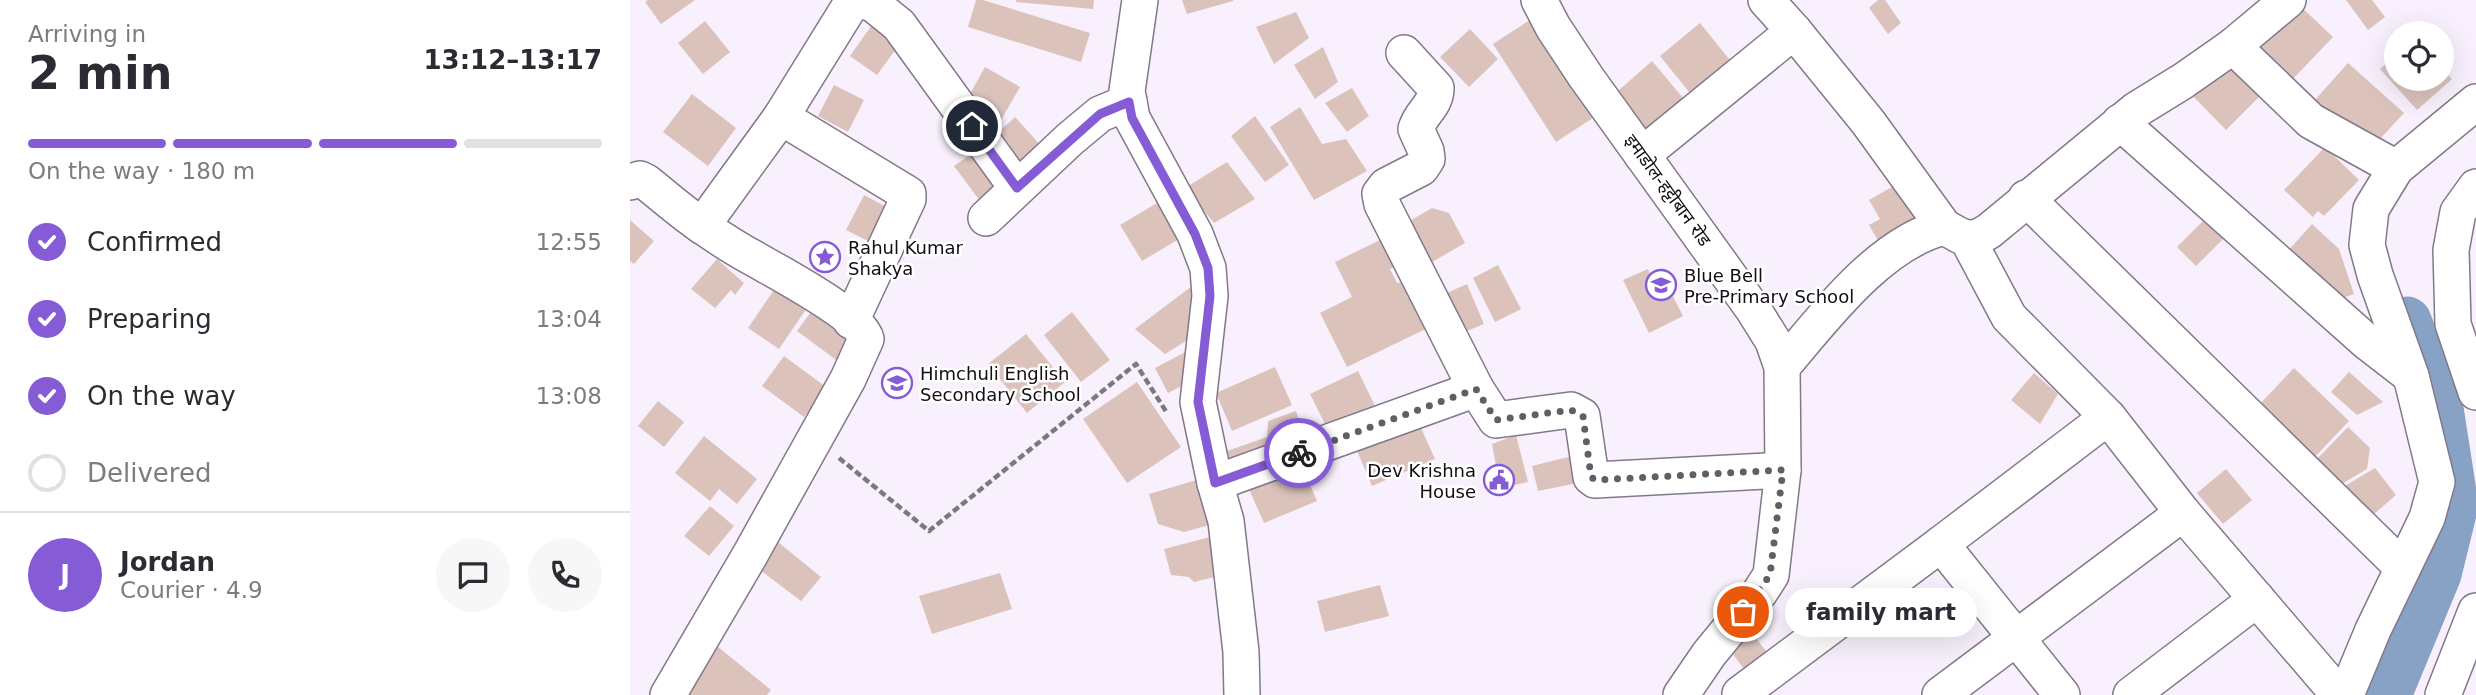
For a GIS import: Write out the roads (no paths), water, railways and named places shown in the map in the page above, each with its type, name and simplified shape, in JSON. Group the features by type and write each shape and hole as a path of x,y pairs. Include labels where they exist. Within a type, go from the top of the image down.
{"street":[{"path":"1140,0 1127,91 1132,118 1195,234 1208,268 1210,296 1198,402 1226,522 1241,652 1242,695"},
{"name":"इमाडोल-हट्टीबान रोड","path":"1539,0 1553,27 1586,77 1753,309 1773,341 1782,367 1783,470 1770,575 1681,695"},
{"path":"1766,0 1956,233 2009,317 2108,418 2183,513 2339,695"},
{"path":"1782,367 1840,298 1887,256 1923,234 1956,233 1978,238 1989,231 2120,122 2233,46 2288,0"},
{"path":"702,226 781,117 851,4 863,1 906,13 1017,188"},
{"path":"1642,155 1794,32"},
{"path":"2233,46 2311,121 2396,168"},
{"path":"1404,53 1436,88 1436,96 1418,121 1416,129 1427,159 1421,168 1386,186 1380,194 1382,205 1476,389 1496,420 1571,410 1583,416 1591,477 1595,480 1783,470"},
{"path":"986,218 1100,114 1129,102"},
{"path":"2346,695 2402,567 2427,518 2437,482 2411,376 2367,245 2371,209 2396,168 2476,102"},
{"path":"781,117 908,194 851,321"},
{"path":"2120,122 2367,342 2411,376"},
{"path":"630,182 640,179 646,182 702,226 752,258 803,285 851,321 864,333 866,339 848,379 668,695"},
{"path":"2476,187 2458,212 2451,250 2453,324 2476,392"},
{"path":"2026,198 2402,567"},
{"path":"1215,483 1476,389"},
{"path":"1709,654 1741,694 2108,418"},
{"path":"1940,695 2183,513"},
{"path":"1941,544 2062,695"},
{"path":"2131,695 2257,599"},
{"path":"2443,695 2476,611"}],"waterway":[{"path":"2387,695 2437,574 2454,505 2438,402 2407,321"}],"place":[{"name":"Rahul Kumar Shakya","path":"825,257"},
{"name":"Blue Bell Pre-Primary School","path":"1661,285"},
{"name":"Himchuli English Secondary School","path":"897,383"},
{"name":"Dev Krishna House","path":"1499,480"},
{"name":"family mart","path":"1743,612"}]}
